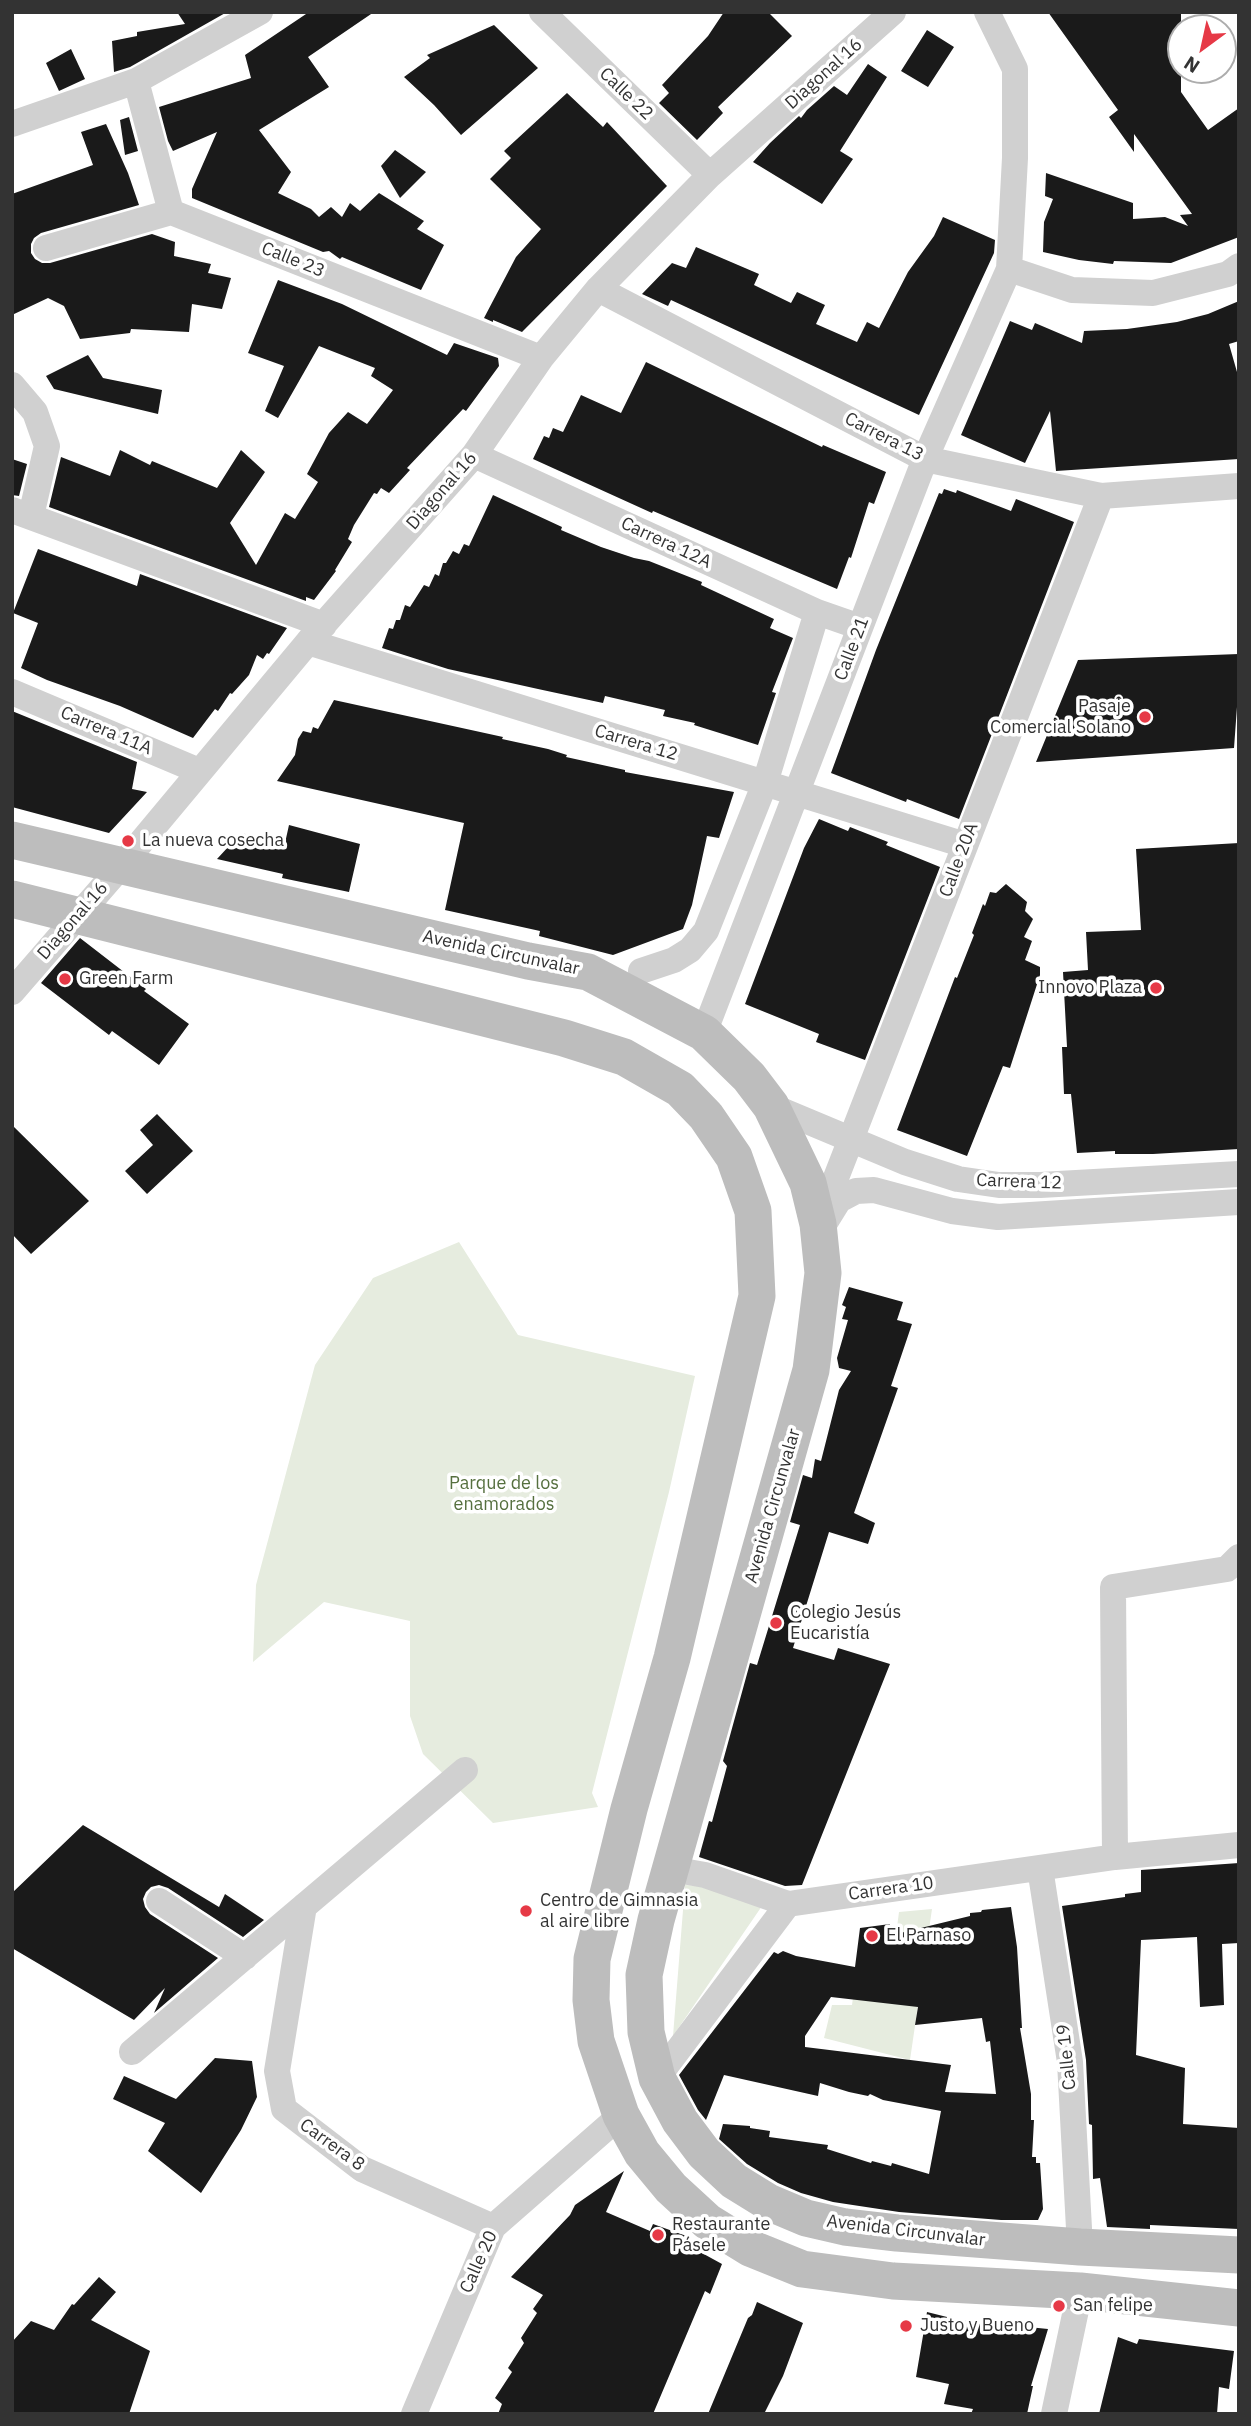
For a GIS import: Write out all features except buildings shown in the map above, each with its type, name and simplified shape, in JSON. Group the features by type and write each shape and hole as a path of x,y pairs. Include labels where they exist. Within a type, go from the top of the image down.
{"main road":[{"name":"Avenida Circunvalar","path":"12,840 528,961 588,972 704,1033 749,1077 771,1106 808,1183 818,1228 823,1273 811,1370 671,1869 644,1975 646,2032 657,2078 680,2121 704,2153 745,2188 768,2202 806,2218 845,2227 897,2234 1239,2255"},
{"path":"12,899 565,1038 625,1057 680,1089 706,1116 734,1157 753,1211 757,1296 672,1658 592,1959 591,2000 596,2041 621,2115 642,2153 671,2188 708,2222 750,2248 802,2269 893,2281 1080,2291 1239,2308"},
{"path":"618,1858 671,1869"}],"street":[{"path":"12,124 136,81 260,12"},
{"name":"Calle 22","path":"542,12 710,175"},
{"name":"Diagonal 16","path":"12,992 316,633 474,455 541,358 598,289 710,175 893,12"},
{"path":"987,12 1015,69 1009,269 1072,290 1153,293 1228,274 1239,266"},
{"path":"46,248 171,212 136,81"},
{"name":"Calle 23","path":"171,212 541,358"},
{"name":"Calle 21","path":"704,1033 925,459 1009,269"},
{"name":"Carrera 13","path":"598,289 925,459 1101,496 1239,486"},
{"path":"12,385 35,412 47,446 21,513"},
{"name":"Carrera 12A","path":"474,455 817,612 860,627"},
{"name":"Calle 20A","path":"818,1228 1101,496"},
{"name":"Carrera 12","path":"21,513 316,633 765,783 965,845"},
{"path":"642,971 674,960 690,950 706,932 765,783 817,612"},
{"name":"Carrera 11A","path":"12,692 199,771"},
{"name":"Carrera 12","path":"771,1106 905,1162 957,1179 999,1185 1040,1185 1239,1174"},
{"path":"998,1217 999,1185"},
{"name":"Carrera 12","path":"818,1228 839,1200 856,1191 874,1189 951,1211 998,1217 1239,1202"},
{"path":"1115,1857 1113,1587 1227,1569 1239,1557"},
{"path":"132,2052 465,1770"},
{"name":"Carrera 10","path":"671,1869 705,1875 788,1904 1115,1857 1239,1845"},
{"name":"Calle 19","path":"1040,1868 1070,2062 1080,2247"},
{"path":"159,1901 245,1957"},
{"path":"657,2078 788,1904"},
{"name":"Carrera 8","path":"304,1906 277,2071 284,2109 362,2169 493,2227"},
{"name":"Calle 20","path":"414,2414 493,2227 621,2115"},
{"path":"1054,2414 1080,2291"}],"green space":[{"name":"Parque de los enamorados","path":"459,1242 518,1335 695,1376 669,1492 592,1793 598,1807 493,1823 423,1754 410,1716 410,1621 324,1602 253,1662 256,1585 315,1365 373,1278"},
{"path":"685,1885 722,1887 762,1906 673,2036"},
{"path":"932,1909 910,2060 824,2038 832,2005 852,2005 854,1990 888,1996 899,1912"}],"place":[{"name":"Pasaje Comercial Solano","path":"1145,717"},
{"name":"La nueva cosecha","path":"128,841"},
{"name":"Green Farm","path":"65,979"},
{"name":"Innovo Plaza","path":"1156,988"},
{"name":"Colegio Jesús Eucaristía","path":"776,1623"},
{"name":"Centro de Gimnasia al aire libre","path":"526,1911"},
{"name":"El Parnaso","path":"872,1936"},
{"name":"Restaurante Pásele","path":"658,2235"},
{"name":"San felipe","path":"1059,2306"},
{"name":"Justo y Bueno","path":"906,2326"}]}
